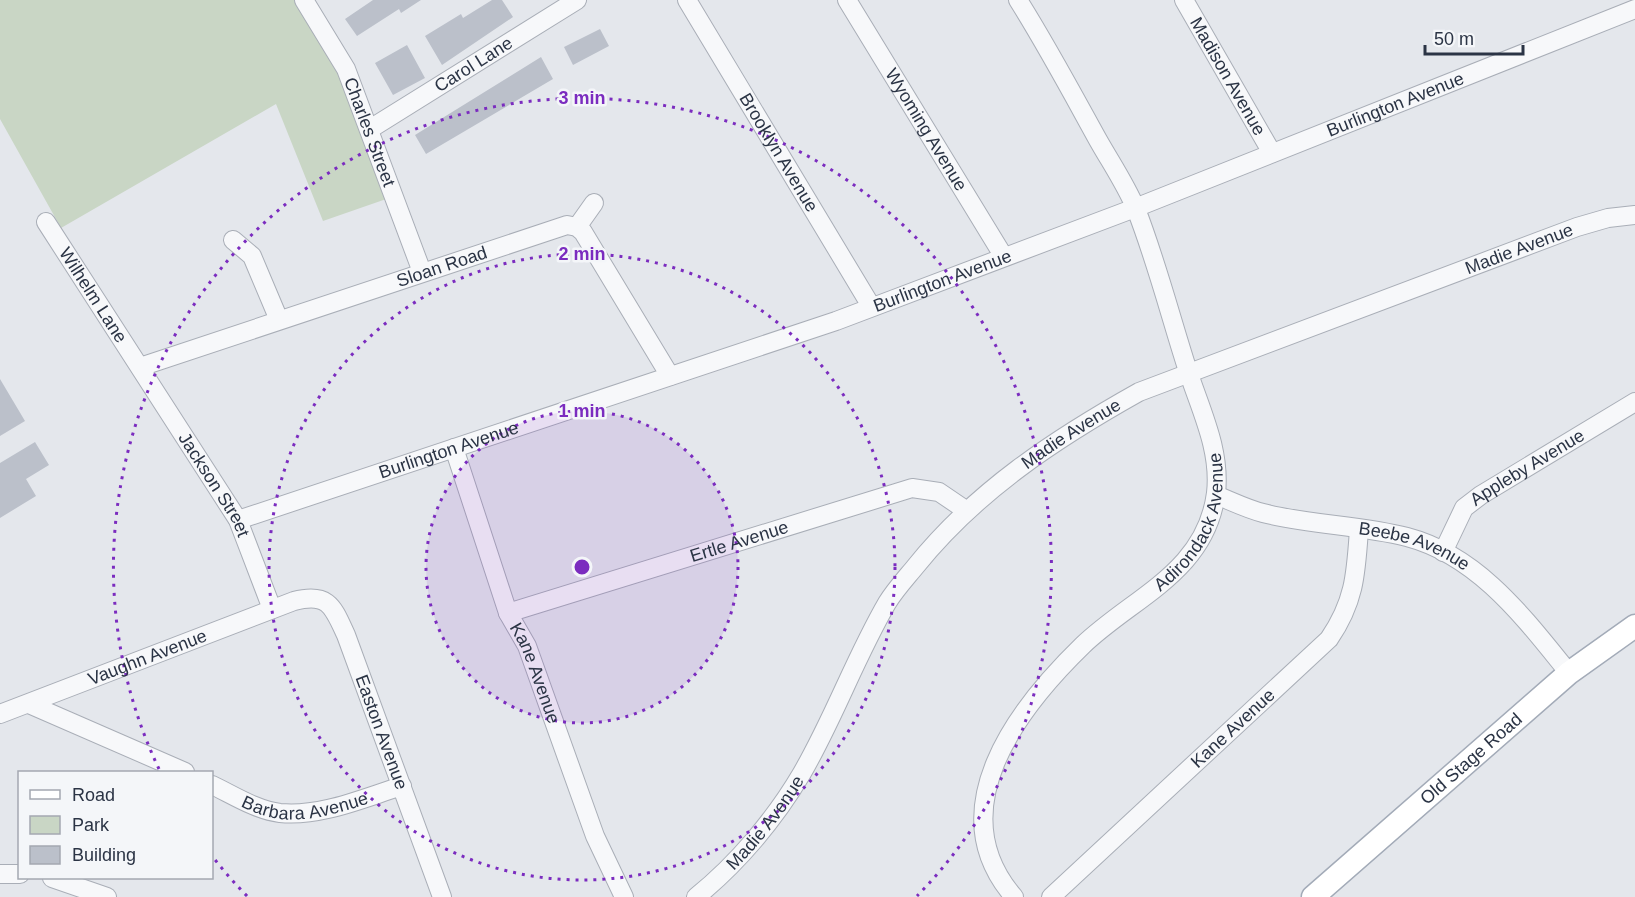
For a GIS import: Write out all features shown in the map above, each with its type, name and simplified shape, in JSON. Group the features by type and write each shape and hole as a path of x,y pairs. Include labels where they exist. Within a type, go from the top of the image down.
{"main road":[{"name":"Old Stage Road","path":"1313,897 1569,674 1635,626"}],"street":[{"name":"Carol Lane","path":"370,129 577,0"},
{"name":"Brooklyn Avenue","path":"687,0 871,306"},
{"name":"Wyoming Avenue","path":"847,0 1004,257"},
{"name":"Adirondack Avenue","path":"1014,897 992,864 982,831 984,795 996,762 1026,712 1068,660 1118,615 1169,579 1189,559 1204,534 1216,495 1215,451 1136,208 1018,0"},
{"name":"Madison Avenue","path":"1184,0 1272,153"},
{"name":"Charles Street","path":"311,3 346,69 422,272"},
{"name":"Burlington Avenue","path":"238,520 836,321 1136,208 1635,9"},
{"path":"594,203 577,227 583,232 670,376"},
{"name":"Madie Avenue","path":"696,897 736,861 801,773 888,601 929,549 967,511 1026,461 1080,425 1139,392 1188,372 1583,224 1635,215"},
{"name":"Wilhelm Lane","path":"46,222 140,367"},
{"name":"Sloan Road","path":"140,367 551,229 567,225 577,227"},
{"path":"233,240 252,256 279,320"},
{"name":"Jackson Street","path":"140,367 238,520 272,609"},
{"name":"Appleby Avenue","path":"1443,552 1464,508 1635,402"},
{"name":"Kane Avenue","path":"454,448 508,613 527,645 595,836 624,897"},
{"name":"Ertle Avenue","path":"508,613 912,488 939,492 967,511"},
{"name":"Beebe Avenue","path":"1216,495 1262,513 1408,537 1443,552 1478,574 1499,591 1569,674"},
{"name":"Kane Avenue","path":"1051,897 1329,639 1345,613 1355,585 1359,529"},
{"name":"Easton Avenue","path":"294,601 315,597 329,604 335,612 442,897"},
{"name":"Vaughn Avenue","path":"0,714 294,601"},
{"path":"28,704 183,771"},
{"name":"Barbara Avenue","path":"213,785 279,813 326,809 402,786"},
{"path":"0,874 18,874"},
{"path":"55,879 107,897"}],"green space":[{"path":"0,0 298,0 347,78 392,197 323,221 276,104 61,228 0,119"}],"building":[{"path":"373,0 421,0 401,13 399,9 357,36 345,19"},
{"path":"492,0 502,0 513,17 442,65 425,36 461,14 463,18"},
{"path":"600,29 609,46 573,65 564,47"},
{"path":"407,45 425,78 393,95 375,63"},
{"path":"541,57 553,79 426,154 415,135"},
{"path":"0,379 25,421 0,436"},
{"path":"35,442 49,465 26,479 36,496 0,518 0,463"}]}
